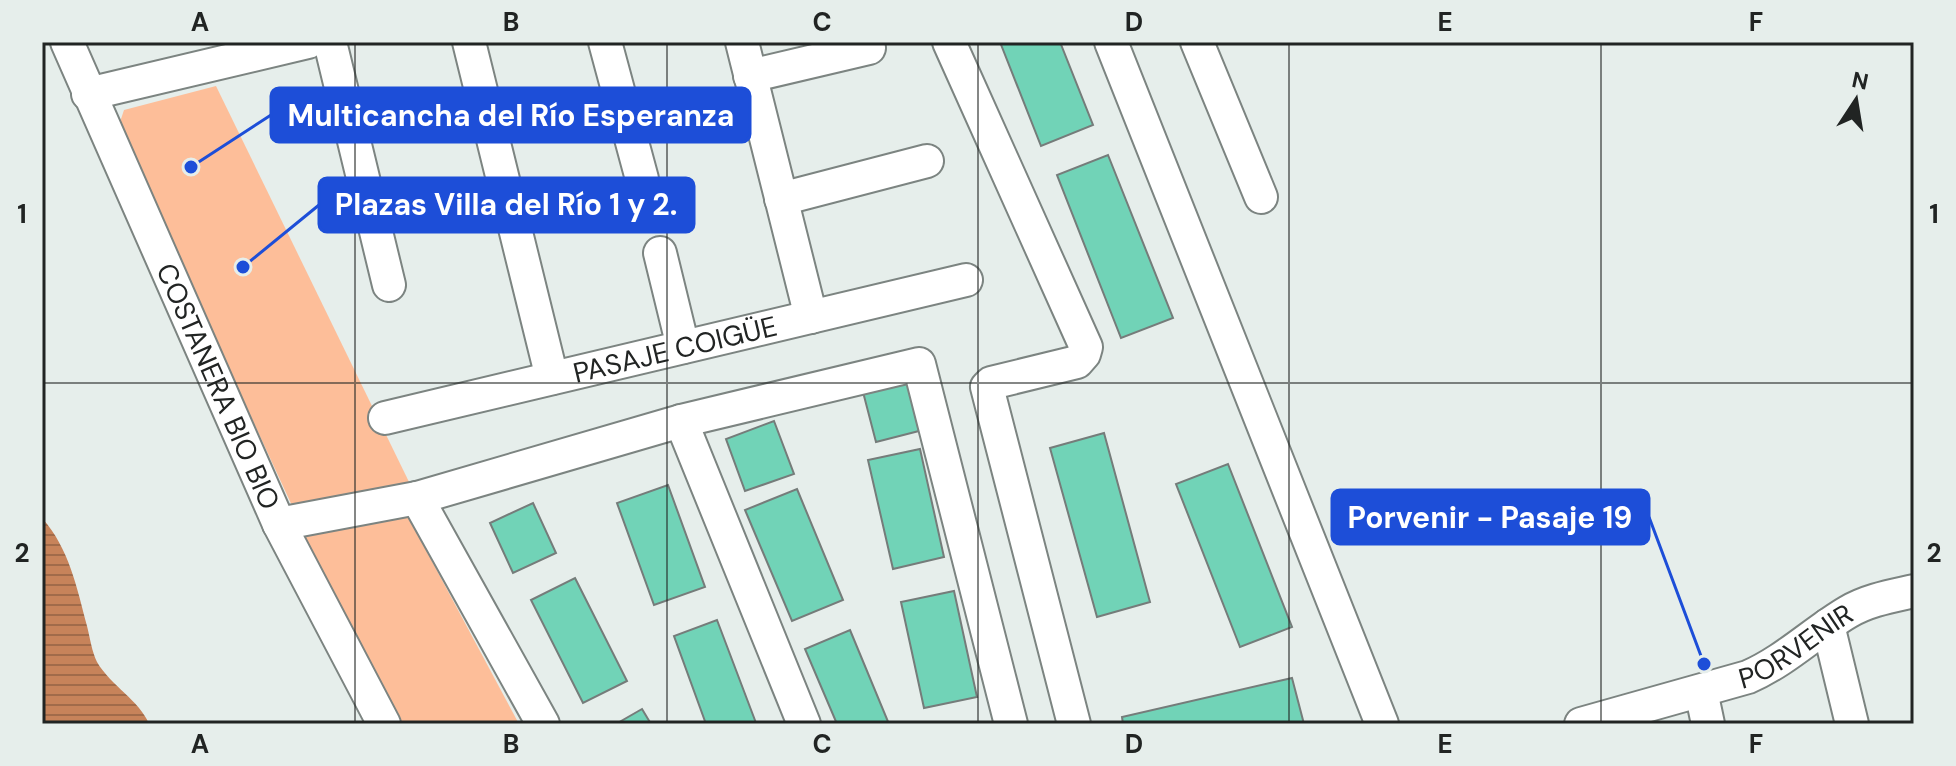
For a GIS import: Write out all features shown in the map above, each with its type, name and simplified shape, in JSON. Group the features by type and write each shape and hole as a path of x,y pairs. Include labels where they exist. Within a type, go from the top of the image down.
{"street":[{"name":"COSTANERA BIO BIO","path":"67,42 279,524 384,724"},
{"path":"88,94 236,50 308,42"},
{"path":"330,42 389,285"},
{"path":"469,42 552,378"},
{"path":"605,42 642,179"},
{"path":"742,42 811,317"},
{"path":"949,42 1086,347 1077,362 991,383 987,387 1074,724"},
{"path":"1111,42 1382,724"},
{"path":"1197,42 1261,197"},
{"path":"750,76 869,48"},
{"path":"781,199 927,161"},
{"path":"660,253 683,347"},
{"name":"PASAJE COIGÜE","path":"385,418 966,280"},
{"path":"279,524 417,498 681,421 919,364 1011,724"},
{"path":"681,421 804,724"},
{"path":"417,498 543,724"},
{"name":"PORVENIR","path":"1581,724 1729,684 1765,670 1850,610 1875,600 1914,591"},
{"path":"1828,625 1852,724"},
{"path":"1701,691 1708,724"}],"shaded area":[{"path":"216,86 411,486 294,510 118,128 124,110"},
{"path":"403,507 519,724 398,724 298,538"},
{"path":"42,518 59,542 71,569 97,662 139,708 149,724 42,724"}],"building":[{"path":"1000,42 1060,42 1093,125 1041,146"},
{"path":"1108,155 1173,318 1121,338 1057,175"},
{"path":"907,381 919,431 876,442 863,392"},
{"path":"774,421 794,474 745,491 726,439"},
{"path":"1104,433 1150,602 1097,617 1050,448"},
{"path":"920,449 944,557 893,569 868,460"},
{"path":"1228,464 1292,627 1240,647 1176,484"},
{"path":"668,485 705,587 654,605 617,503"},
{"path":"797,489 843,600 792,621 745,510"},
{"path":"533,503 556,553 513,573 490,523"},
{"path":"575,578 627,681 583,703 531,600"},
{"path":"954,591 977,697 924,708 901,602"},
{"path":"717,620 754,724 706,724 674,636"},
{"path":"850,630 889,724 837,724 805,649"},
{"path":"1292,678 1304,724 1123,724 1122,717"},
{"path":"642,709 651,724 616,724"}],"place":[{"name":"Multicancha del Río Esperanza","path":"191,167"},
{"name":"Plazas Villa del Río 1 y 2.","path":"243,267"},
{"name":"Porvenir - Pasaje 19","path":"1704,664"}]}
